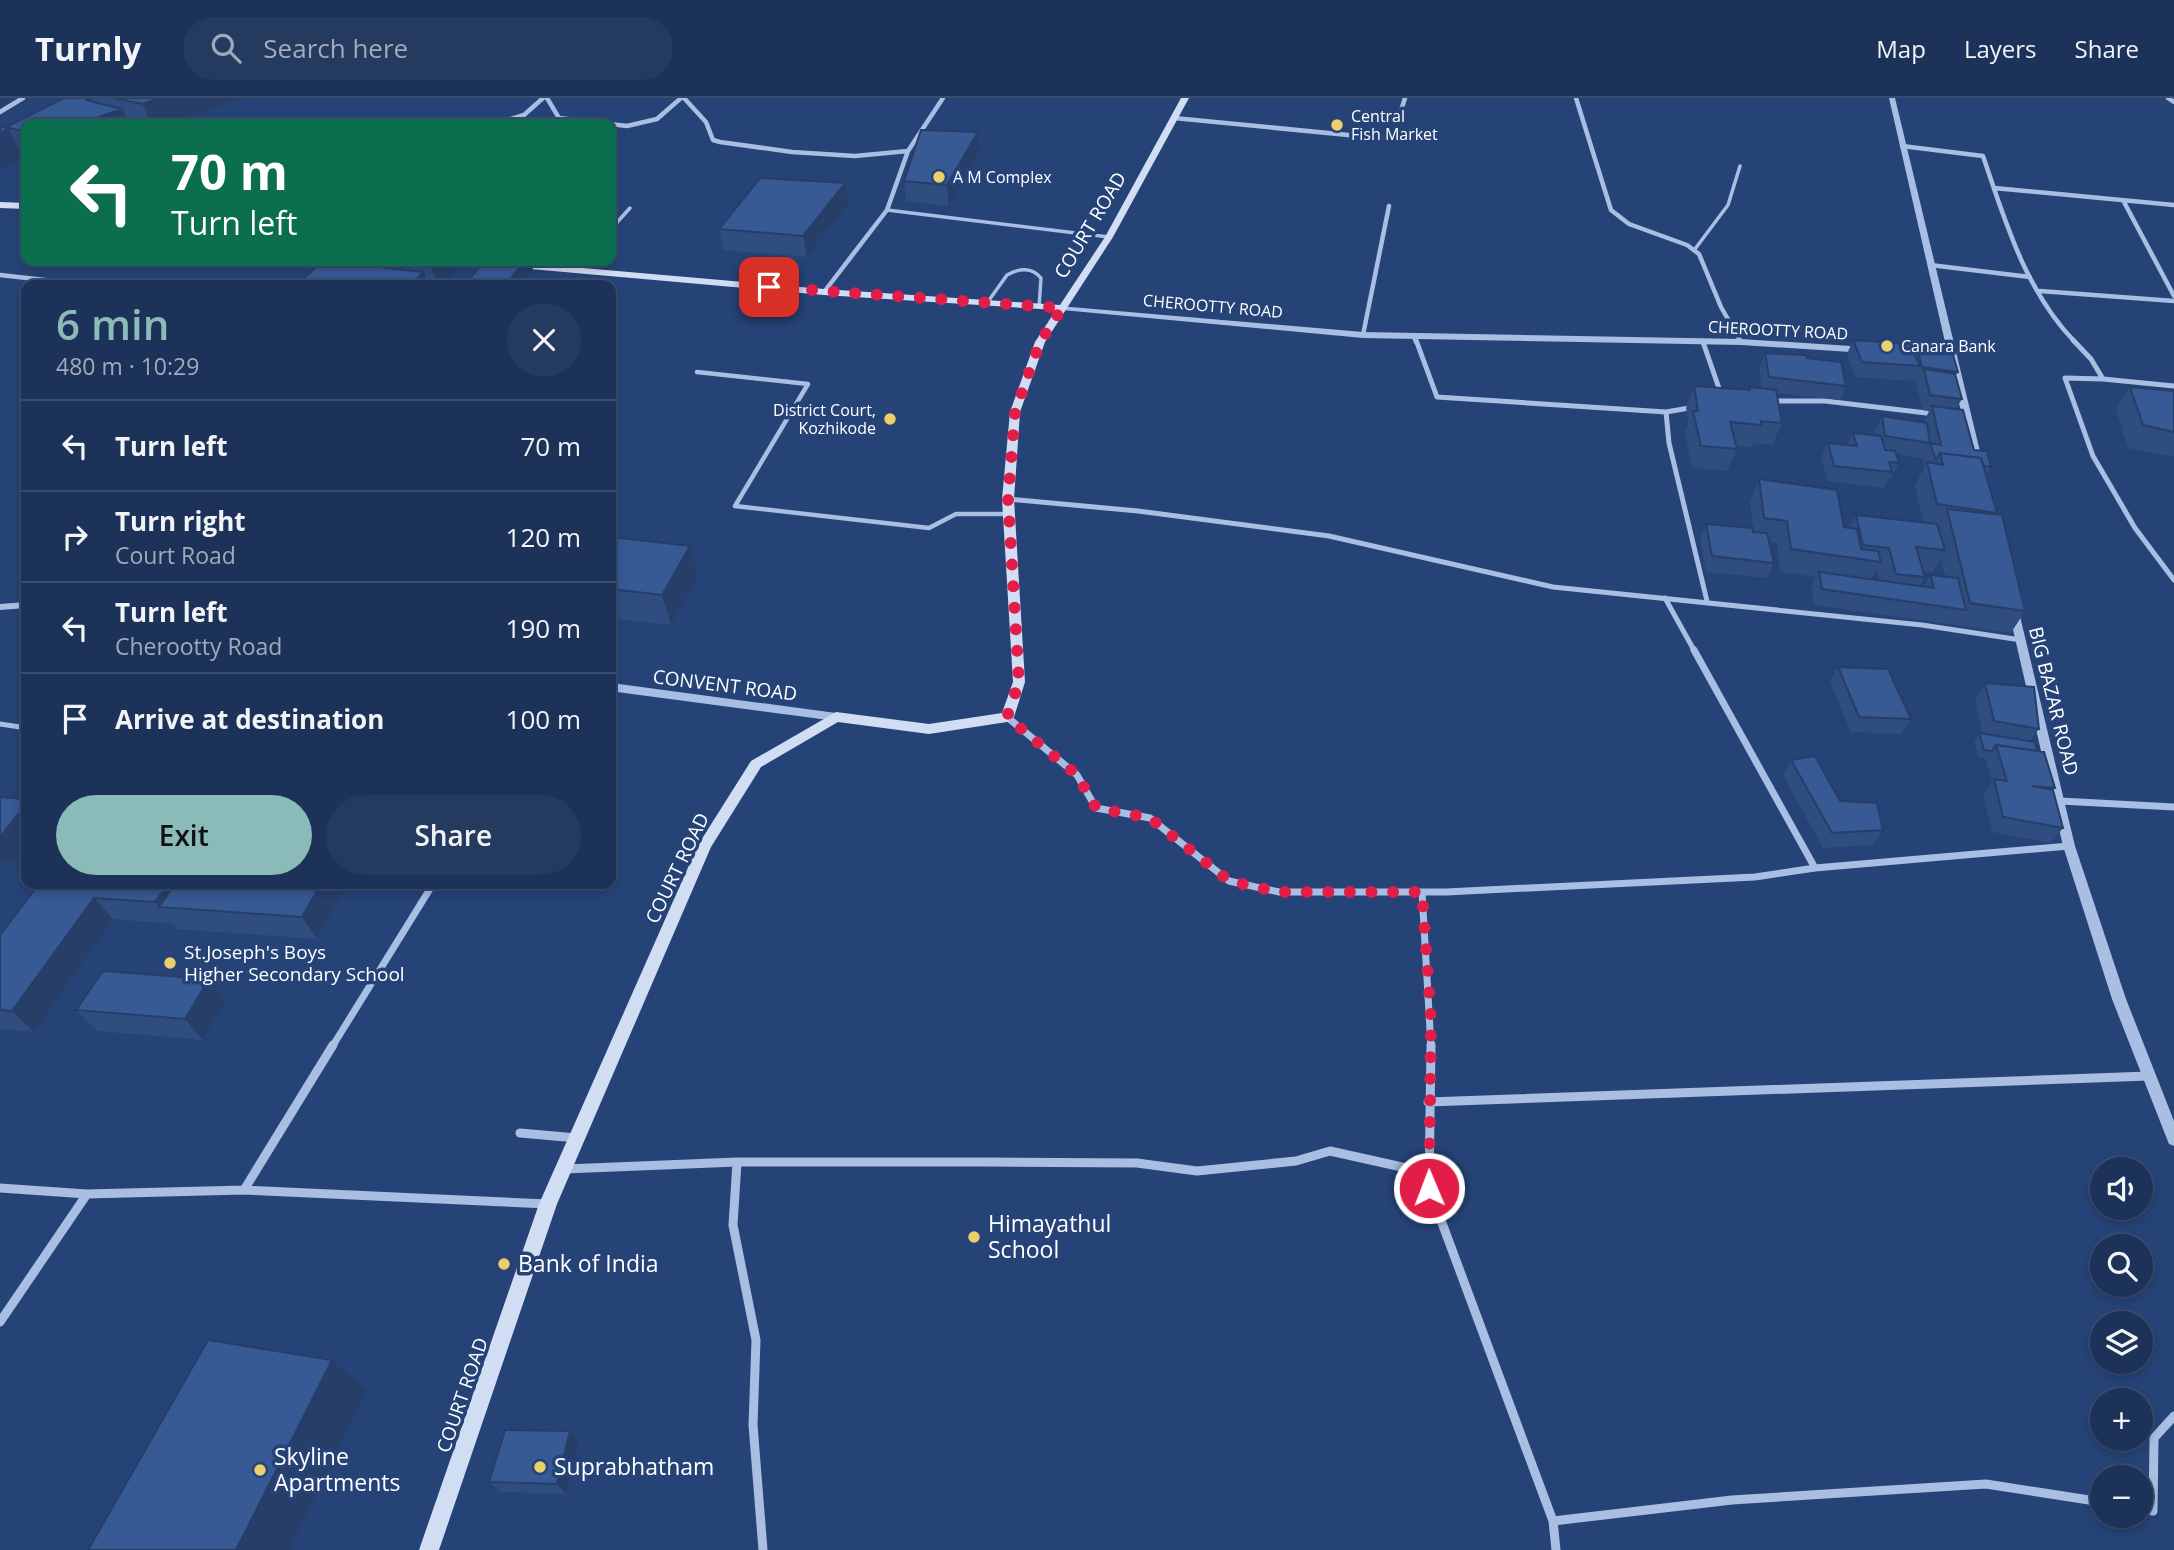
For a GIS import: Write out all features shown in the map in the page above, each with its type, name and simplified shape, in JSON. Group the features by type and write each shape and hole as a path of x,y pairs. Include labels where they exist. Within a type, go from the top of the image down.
{"main road":[{"name":"COURT ROAD","path":"1007,717 1019,682 1008,499 1015,412 1040,342 1109,237 1185,98"},
{"path":"0,205 21,206"},
{"name":"CHEROOTTY ROAD","path":"589,266 824,292 1062,308"},
{"name":"COURT ROAD","path":"429,1550 548,1204 705,845 756,764 836,717"},
{"path":"836,717 929,729 1007,717"}],"street":[{"path":"0,112 23,98"},
{"path":"513,119 524,116 545,98 559,118 568,119"},
{"path":"616,125 627,126 657,120 682,98 700,113 712,131 713,140 720,142 792,152 855,156 908,151"},
{"path":"824,292 887,210 908,151 943,98"},
{"path":"1174,118 1379,138 1393,136 1405,98"},
{"path":"1576,98 1611,210 1629,224 1695,249 1741,342"},
{"path":"1892,98 1980,474"},
{"path":"2168,98 2174,102"},
{"path":"1902,146 1983,156 2014,246 2030,278 2057,324 2091,359 2103,379"},
{"path":"1994,188 2174,205"},
{"path":"2124,202 2174,299"},
{"path":"1363,335 1389,206"},
{"path":"1930,265 2030,278"},
{"path":"0,275 44,280"},
{"path":"2040,291 2174,299"},
{"name":"CHEROOTTY ROAD","path":"1062,308 1363,335 1741,342 1873,351"},
{"path":"1414,336 1437,397 1666,412 1709,404"},
{"path":"1703,342 1723,401 1716,403"},
{"path":"1938,355 1952,356"},
{"path":"2174,386 2065,378 2093,456 2135,528 2174,580"},
{"path":"1761,401 1825,401 1940,414"},
{"path":"1666,412 1669,443 1707,601"},
{"path":"1953,415 1966,417"},
{"path":"1008,499 1138,511 1329,536 1553,587 1922,625 2021,640"},
{"name":"BIG BAZAR ROAD","path":"2009,590 2069,846 2119,999 2174,1139"},
{"path":"1665,598 1815,868"},
{"path":"0,607 21,604"},
{"name":"CONVENT ROAD","path":"616,688 836,717"},
{"path":"1007,717 1077,775 1096,808 1150,818 1229,881 1279,892 1422,892 1755,877 1815,868 2069,846"},
{"path":"2060,801 2174,807"},
{"path":"244,1190 430,889"},
{"path":"1422,892 1431,1019 1429,1188 1553,1521 1556,1550"},
{"path":"1428,1102 2150,1076"},
{"path":"520,1133 578,1138"},
{"path":"564,1169 737,1162 1136,1163 1197,1171 1296,1161 1330,1151 1429,1173"},
{"path":"737,1162 733,1225 756,1340 753,1424 763,1550"},
{"path":"0,1188 88,1194 244,1190 548,1204"},
{"path":"0,1322 88,1194"},
{"path":"2153,1511 2154,1438 2174,1416"},
{"path":"1553,1521 1732,1500 1986,1484 2090,1500"}],"lane":[{"path":"1695,249 1728,205 1740,166"},
{"path":"616,223 630,208"},
{"path":"887,210 1109,237"},
{"path":"987,303 1004,276 1014,270 1030,270 1041,278 1039,307"},
{"path":"698,372 808,384 735,506 929,528 956,514 1009,514"},
{"path":"0,724 21,728"}],"building":[{"path":"64,98 87,98 86,100 122,109 93,119 22,119"},
{"path":"114,98 159,98 142,104"},
{"path":"21,120 21,131 6,127"},
{"path":"921,130 978,132 947,185 904,181"},
{"path":"760,178 845,183 803,236 719,229"},
{"path":"318,266 367,266 424,272 415,280 302,280"},
{"path":"480,266 520,266 510,280 469,280"},
{"path":"1853,340 1910,344 1920,366 1862,362"},
{"path":"1915,340 1951,348 1958,372 1922,367"},
{"path":"1765,353 1806,355 1807,358 1841,362 1846,386 1769,377"},
{"path":"1924,369 1955,374 1962,399 1930,395"},
{"path":"1694,386 1776,390 1782,423 1761,421 1761,425 1730,422 1737,449 1701,446 1693,411 1698,411"},
{"path":"2130,387 2174,391 2174,432 2143,425"},
{"path":"1932,406 1963,410 1974,450 1987,451 1991,467 1984,466 1981,458 1940,453 1936,460 1930,443 1941,445"},
{"path":"1882,416 1927,423 1930,443 1885,436"},
{"path":"1853,433 1881,436 1885,450 1895,451 1899,463 1889,462 1892,472 1834,466 1828,443 1857,446"},
{"path":"1940,453 1981,458 1997,513 1937,504 1927,462 1943,465"},
{"path":"1759,479 1837,490 1844,527 1857,529 1861,549 1878,551 1881,562 1791,549 1787,521 1764,518"},
{"path":"1947,509 2002,515 2025,611 1970,603"},
{"path":"1856,515 1937,524 1945,550 1916,547 1925,577 1896,574 1889,548 1863,545"},
{"path":"1706,524 1753,528 1753,532 1767,533 1774,563 1712,556"},
{"path":"616,538 690,546 662,595 616,590"},
{"path":"1819,572 1934,588 1930,575 1958,578 1966,610 1822,589"},
{"path":"1838,667 1888,669 1911,719 1859,717"},
{"path":"1985,683 2034,687 2039,729 1994,721"},
{"path":"1979,733 2035,742 2037,751 1996,745 1992,751 1984,750"},
{"path":"1996,745 2044,752 2055,788 2032,786 2053,790 2063,828 2003,817 1994,779 2007,781"},
{"path":"1815,756 1840,801 1877,803 1883,830 1832,833 1791,760"},
{"path":"0,797 21,799 21,810 0,837"},
{"path":"35,889 164,889 155,902 94,898 12,1011 0,1010 0,935"},
{"path":"172,889 318,889 302,917 159,907"},
{"path":"103,971 209,979 185,1019 76,1010"},
{"path":"208,1340 332,1360 236,1550 88,1550"},
{"name":"Suprabhatham","path":"505,1430 570,1431 557,1484 489,1482"}],"place":[{"name":"Central Fish Market","path":"1337,125"},
{"name":"A M Complex","path":"939,177"},
{"name":"Canara Bank","path":"1887,346"},
{"name":"District Court, Kozhikode","path":"890,419"},
{"name":"St.Joseph's Boys Higher Secondary School","path":"170,963"},
{"name":"Himayathul School","path":"974,1237"},
{"name":"Bank of India","path":"504,1264"},
{"name":"Suprabhatham","path":"540,1467"},
{"name":"Skyline Apartments","path":"260,1470"}],"route":[{"path":"769,287 1062,308 1040,342 1015,412 1008,499 1019,682 1007,717 1077,775 1096,808 1150,818 1229,881 1279,892 1422,892 1431,1019 1429,1188"}]}
